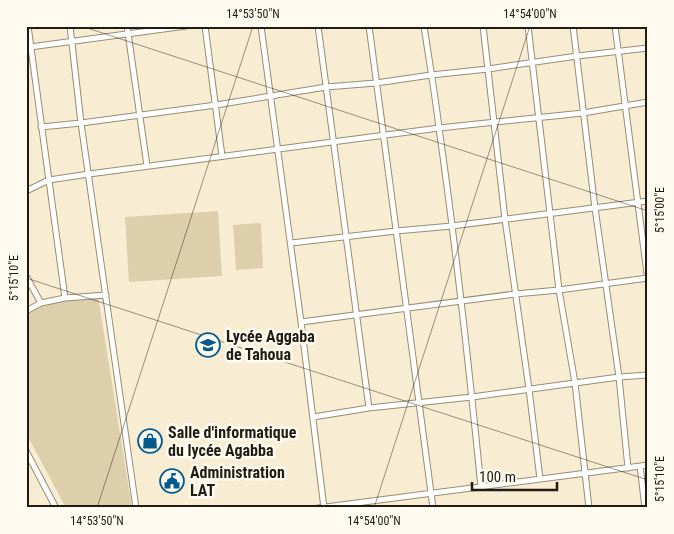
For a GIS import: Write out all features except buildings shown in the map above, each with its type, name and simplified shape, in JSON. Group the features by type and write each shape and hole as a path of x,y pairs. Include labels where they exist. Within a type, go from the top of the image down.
{"street":[{"path":"28,26 28,48 65,298"},
{"path":"70,26 136,508"},
{"path":"127,26 147,166"},
{"path":"28,48 186,26"},
{"path":"205,26 222,156"},
{"path":"261,26 314,417 323,507"},
{"path":"318,26 369,408"},
{"path":"368,26 433,508"},
{"path":"424,26 452,226 481,487"},
{"path":"483,26 505,219 540,479"},
{"path":"528,26 560,290 575,382 589,508"},
{"path":"573,26 595,208 619,377 628,468"},
{"path":"301,322 648,279 615,26"},
{"path":"41,127 216,105 326,88 648,48"},
{"path":"26,191 49,180 89,174 439,128 583,113 648,102"},
{"path":"291,243 396,230 452,226 648,201"},
{"path":"26,276 41,303"},
{"path":"26,311 41,303 65,298 106,295"},
{"path":"314,417 369,408 472,397 575,382 648,375"},
{"path":"26,451 56,508"},
{"path":"318,508 648,465"},
{"path":"640,466 645,508"}],"shaded area":[{"path":"218,211 222,276 129,282 125,217"},
{"path":"261,223 263,268 236,270 233,225"},
{"path":"98,296 132,508 66,508 26,433 26,310 38,304"}],"place":[{"name":"Lycée Aggaba de Tahoua","path":"208,345"},
{"name":"Salle d'informatique du lycée Agabba","path":"150,441"},
{"name":"Administration LAT","path":"172,481"}]}
